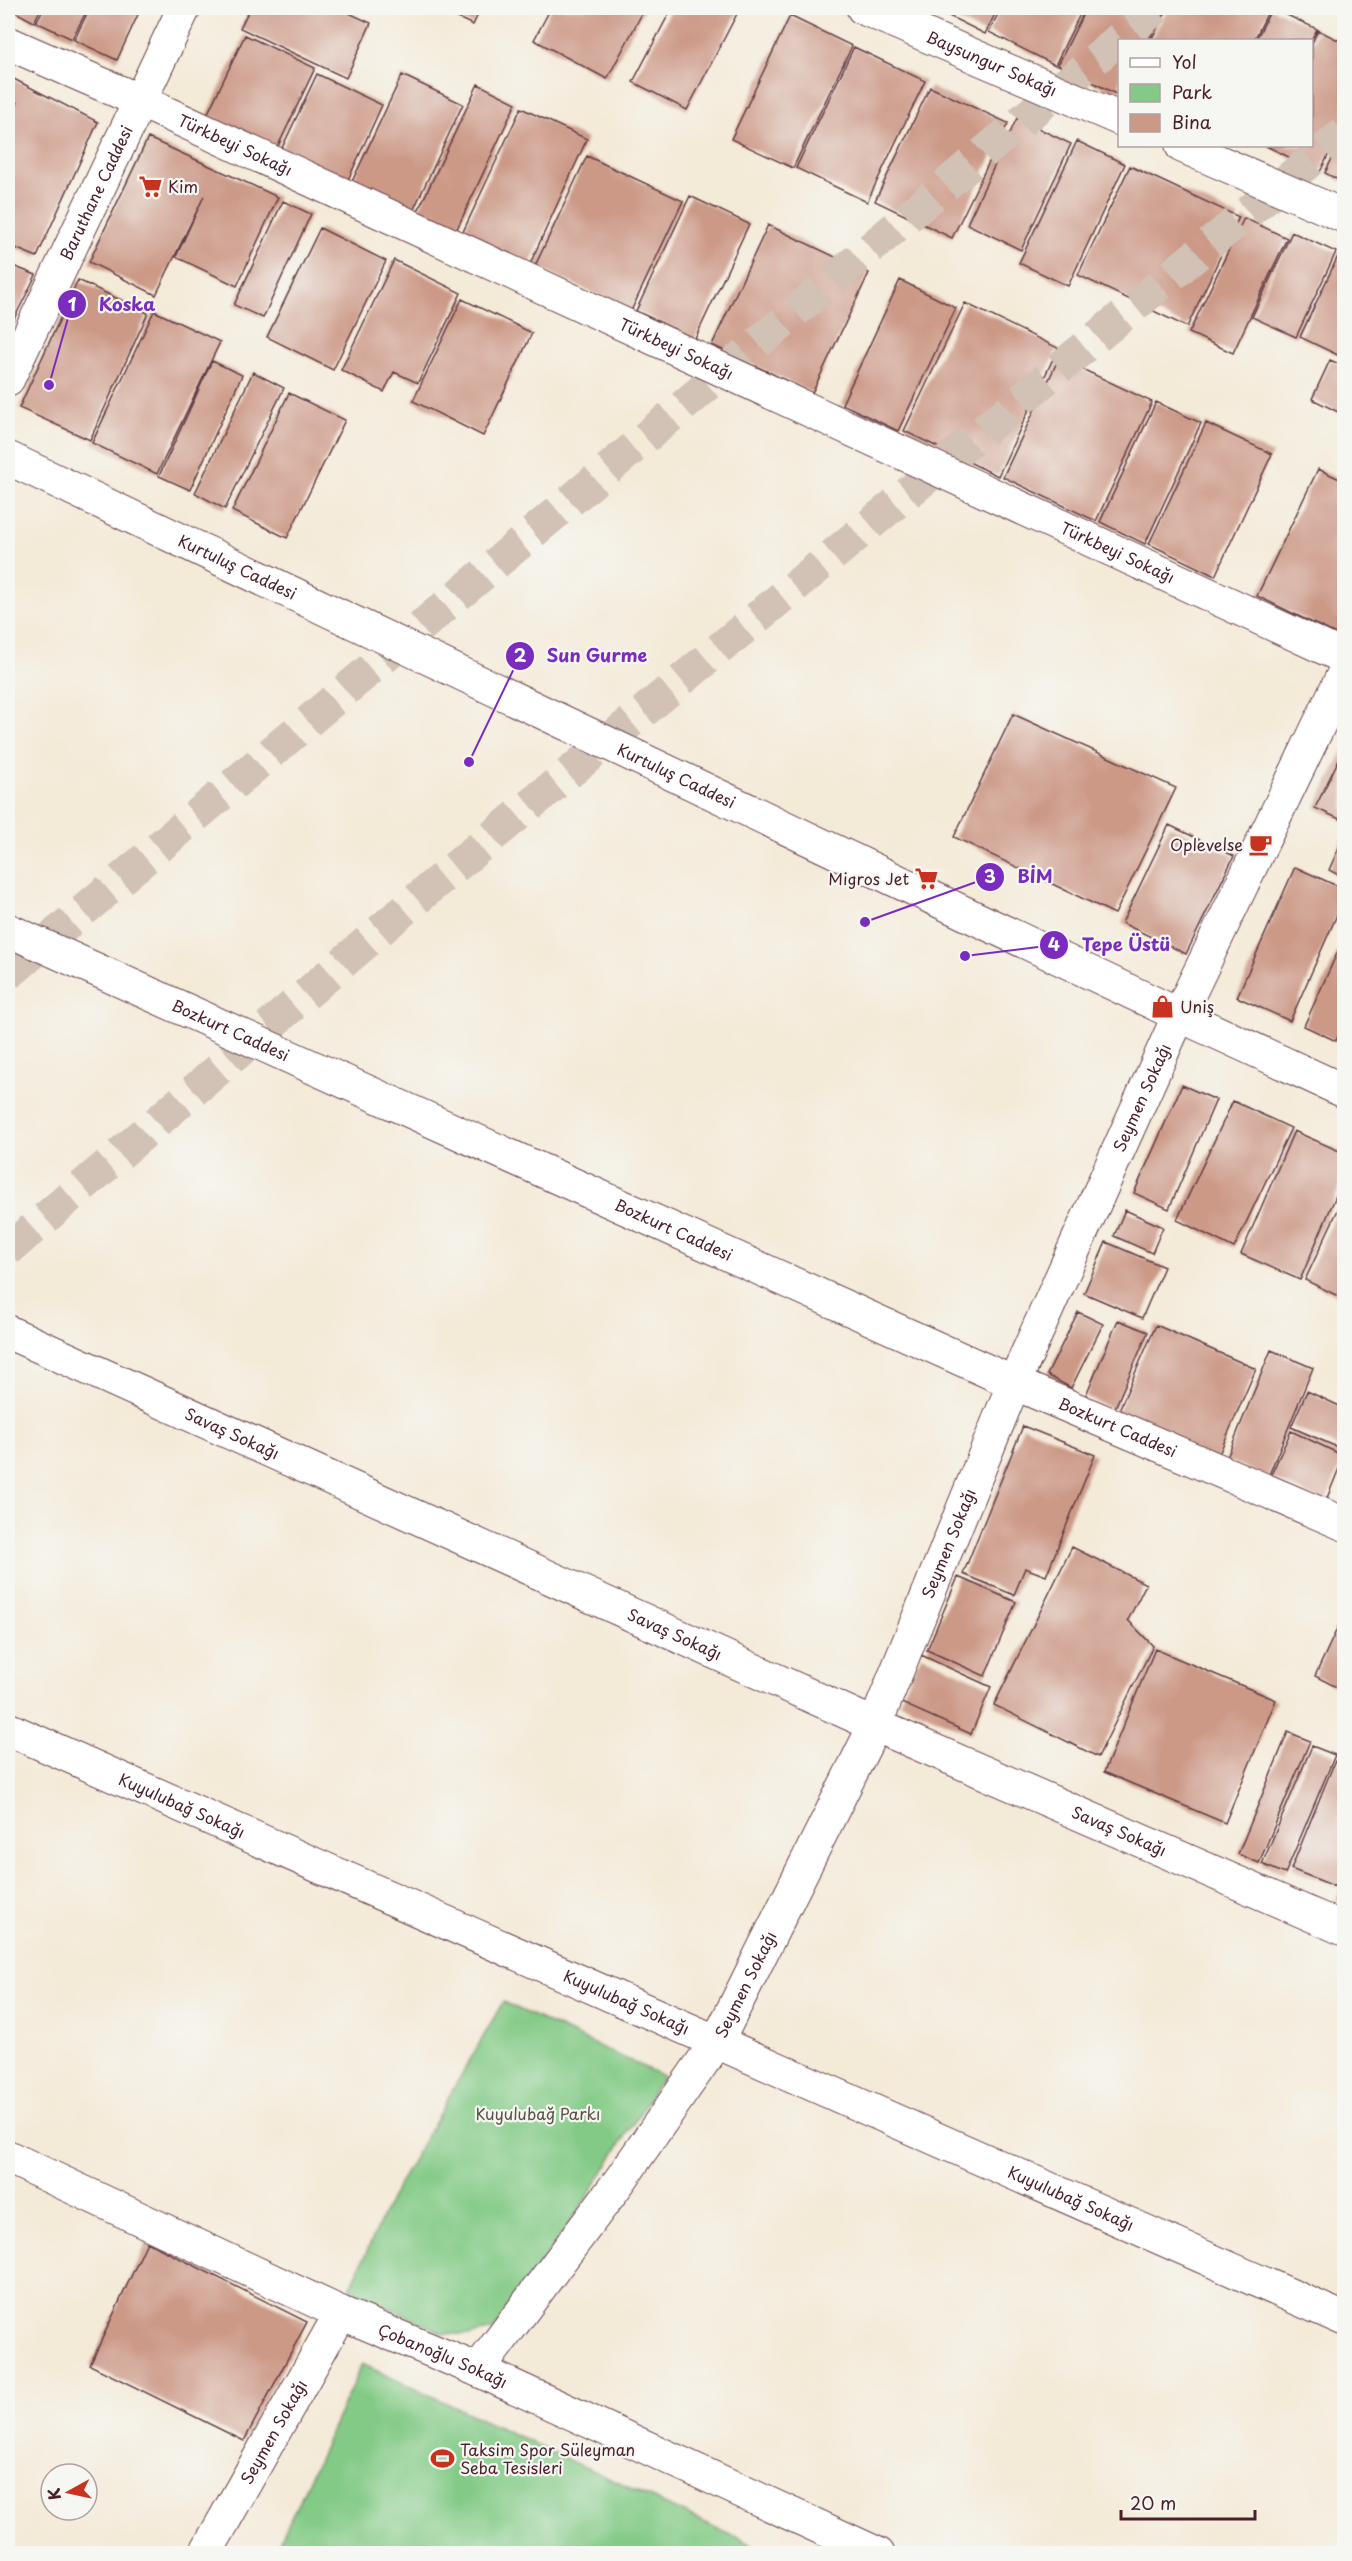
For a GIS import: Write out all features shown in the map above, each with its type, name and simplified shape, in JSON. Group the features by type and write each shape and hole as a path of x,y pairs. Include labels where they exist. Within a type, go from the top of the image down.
{"street":[{"name":"Baruthane Caddesi","path":"8,379 184,8"},
{"name":"Baysungur Sokağı","path":"863,8 1118,118"},
{"name":"Türkbeyi Sokağı","path":"8,44 140,101 1344,657"},
{"path":"1184,147 1344,216"},
{"name":"Kurtuluş Caddesi","path":"8,458 1179,1015 1344,1091"},
{"name":"Seymen Sokağı","path":"478,2370 621,2180 718,2040 875,1725 1014,1383 1179,1015 1344,673"},
{"name":"Bozkurt Caddesi","path":"8,930 1014,1383 1344,1524"},
{"name":"Savaş Sokağı","path":"8,1332 875,1725 1344,1929"},
{"name":"Kuyulubağ Sokağı","path":"8,1729 718,2040 1344,2319"},
{"name":"Çobanoğlu Sokağı","path":"8,2157 341,2313 478,2370 878,2553"},
{"name":"Seymen Sokağı","path":"206,2553 341,2313"}],"green space":[{"name":"Kuyulubağ Parkı","path":"503,2002 663,2076 577,2213 493,2330 471,2335 443,2333 350,2289 391,2198"},
{"name":"Taksim Spor Süleyman Seba Tesisleri","path":"362,2364 770,2553 275,2553"}],"building":[{"path":"8,8 41,8 34,22"},
{"path":"44,8 88,8 72,39 36,22"},
{"path":"90,8 141,8 117,60 74,40"},
{"path":"250,8 338,8 371,23 346,78 240,28"},
{"path":"436,8 481,8 473,25"},
{"path":"551,8 645,8 607,79 534,40"},
{"path":"672,8 740,8 687,110 633,82"},
{"path":"933,8 998,8 985,34"},
{"path":"1001,8 1083,8 1055,65 989,32"},
{"path":"1086,8 1165,8 1150,39 1118,39 1118,95 1058,65"},
{"path":"1168,8 1270,8 1254,39 1152,39"},
{"path":"1272,8 1317,29 1312,39 1256,39"},
{"path":"790,16 852,46 793,168 731,139"},
{"path":"1318,30 1344,43 1344,122 1320,172 1268,147 1313,147 1313,41"},
{"path":"245,35 315,68 277,148 207,115"},
{"path":"854,47 925,81 867,202 796,168"},
{"path":"317,74 382,105 347,182 281,150"},
{"path":"402,75 463,104 412,213 351,184"},
{"path":"8,76 98,122 37,257 8,245 8,125 18,102 8,122"},
{"path":"478,84 516,103 456,231 417,213"},
{"path":"930,87 1008,123 952,238 875,201"},
{"path":"521,108 587,139 529,266 462,234"},
{"path":"1017,118 1071,144 1021,250 967,224"},
{"path":"1344,134 1344,183 1325,173"},
{"path":"148,138 278,197 237,286 176,257 204,196 156,295 89,262"},
{"path":"1077,141 1125,164 1068,286 1019,263"},
{"path":"587,156 683,201 631,311 535,266"},
{"path":"1130,166 1239,217 1187,327 1078,275"},
{"path":"690,196 749,224 695,339 636,311"},
{"path":"283,201 311,214 263,318 234,305"},
{"path":"1244,218 1287,238 1233,353 1189,333"},
{"path":"768,225 869,273 812,393 712,345"},
{"path":"320,228 386,261 333,370 267,337"},
{"path":"1292,232 1336,252 1296,337 1252,317"},
{"path":"1339,254 1344,257 1344,358 1300,337"},
{"path":"394,260 461,293 418,383 394,372 384,392 341,370"},
{"path":"8,264 36,275 8,331"},
{"path":"78,280 148,313 90,440 19,408"},
{"path":"900,280 956,308 898,431 842,404"},
{"path":"462,299 532,333 483,436 413,401"},
{"path":"965,303 1058,348 998,476 904,431"},
{"path":"154,311 220,342 157,474 92,443"},
{"path":"1059,358 1152,402 1096,521 1003,477"},
{"path":"1330,360 1344,366 1344,415 1312,399"},
{"path":"212,361 242,375 190,490 159,476"},
{"path":"253,372 284,388 225,509 195,493"},
{"path":"289,393 345,420 287,538 232,511"},
{"path":"1156,402 1201,423 1145,544 1100,522"},
{"path":"1206,423 1272,454 1215,576 1149,544"},
{"path":"1318,469 1344,481 1344,638 1257,596"},
{"path":"1013,714 1176,788 1115,914 954,837"},
{"path":"1344,749 1344,821 1315,808"},
{"path":"1169,825 1234,856 1186,954 1122,923"},
{"path":"1344,836 1344,878 1329,870"},
{"path":"1295,867 1344,889 1344,899 1290,1021 1237,997"},
{"path":"1344,938 1344,1023 1336,1041 1304,1026"},
{"path":"1182,1085 1216,1100 1169,1209 1134,1193"},
{"path":"1233,1101 1291,1128 1234,1248 1177,1220"},
{"path":"1294,1131 1344,1153 1344,1177 1300,1280 1241,1254"},
{"path":"1344,1197 1344,1299 1305,1280"},
{"path":"1125,1210 1163,1227 1152,1253 1114,1236"},
{"path":"1106,1242 1164,1267 1142,1318 1084,1293"},
{"path":"1078,1312 1103,1324 1071,1388 1047,1375"},
{"path":"1118,1320 1148,1332 1114,1410 1085,1397"},
{"path":"1156,1325 1256,1369 1216,1461 1116,1417"},
{"path":"1271,1350 1313,1368 1268,1477 1226,1460"},
{"path":"1307,1391 1344,1408 1344,1450 1291,1427"},
{"path":"1023,1426 1095,1455 1046,1576 1025,1568 1014,1595 963,1574"},
{"path":"1291,1431 1344,1456 1325,1503 1270,1477"},
{"path":"1072,1547 1146,1584 1128,1620 1153,1646 1098,1757 994,1705"},
{"path":"958,1577 1016,1602 985,1676 927,1650"},
{"path":"1344,1614 1344,1691 1315,1676"},
{"path":"1155,1649 1276,1700 1225,1823 1104,1772"},
{"path":"921,1655 991,1687 971,1734 899,1702"},
{"path":"1288,1732 1310,1741 1259,1863 1238,1854"},
{"path":"1312,1746 1335,1755 1285,1874 1262,1864"},
{"path":"1335,1761 1344,1765 1344,1875 1339,1888 1291,1869"},
{"path":"1344,1880 1344,1904 1335,1900"},
{"path":"147,2242 307,2322 244,2441 90,2365"}],"tunnel":[{"path":"1119,39 1156,8"},
{"path":"8,974 1118,40"},
{"path":"8,1250 432,886 1344,133"}],"place":[{"name":"Kim","path":"150,187"},
{"name":"Koska","path":"49,385"},
{"name":"Sun Gurme","path":"469,762"},
{"name":"Oplevelse","path":"1261,845"},
{"name":"Migros Jet","path":"927,879"},
{"name":"BİM","path":"865,922"},
{"name":"Tepe Üstü","path":"965,956"},
{"name":"Uniş","path":"1162,1007"},
{"name":"Taksim Spor Süleyman Seba Tesisleri","path":"442,2459"}]}
